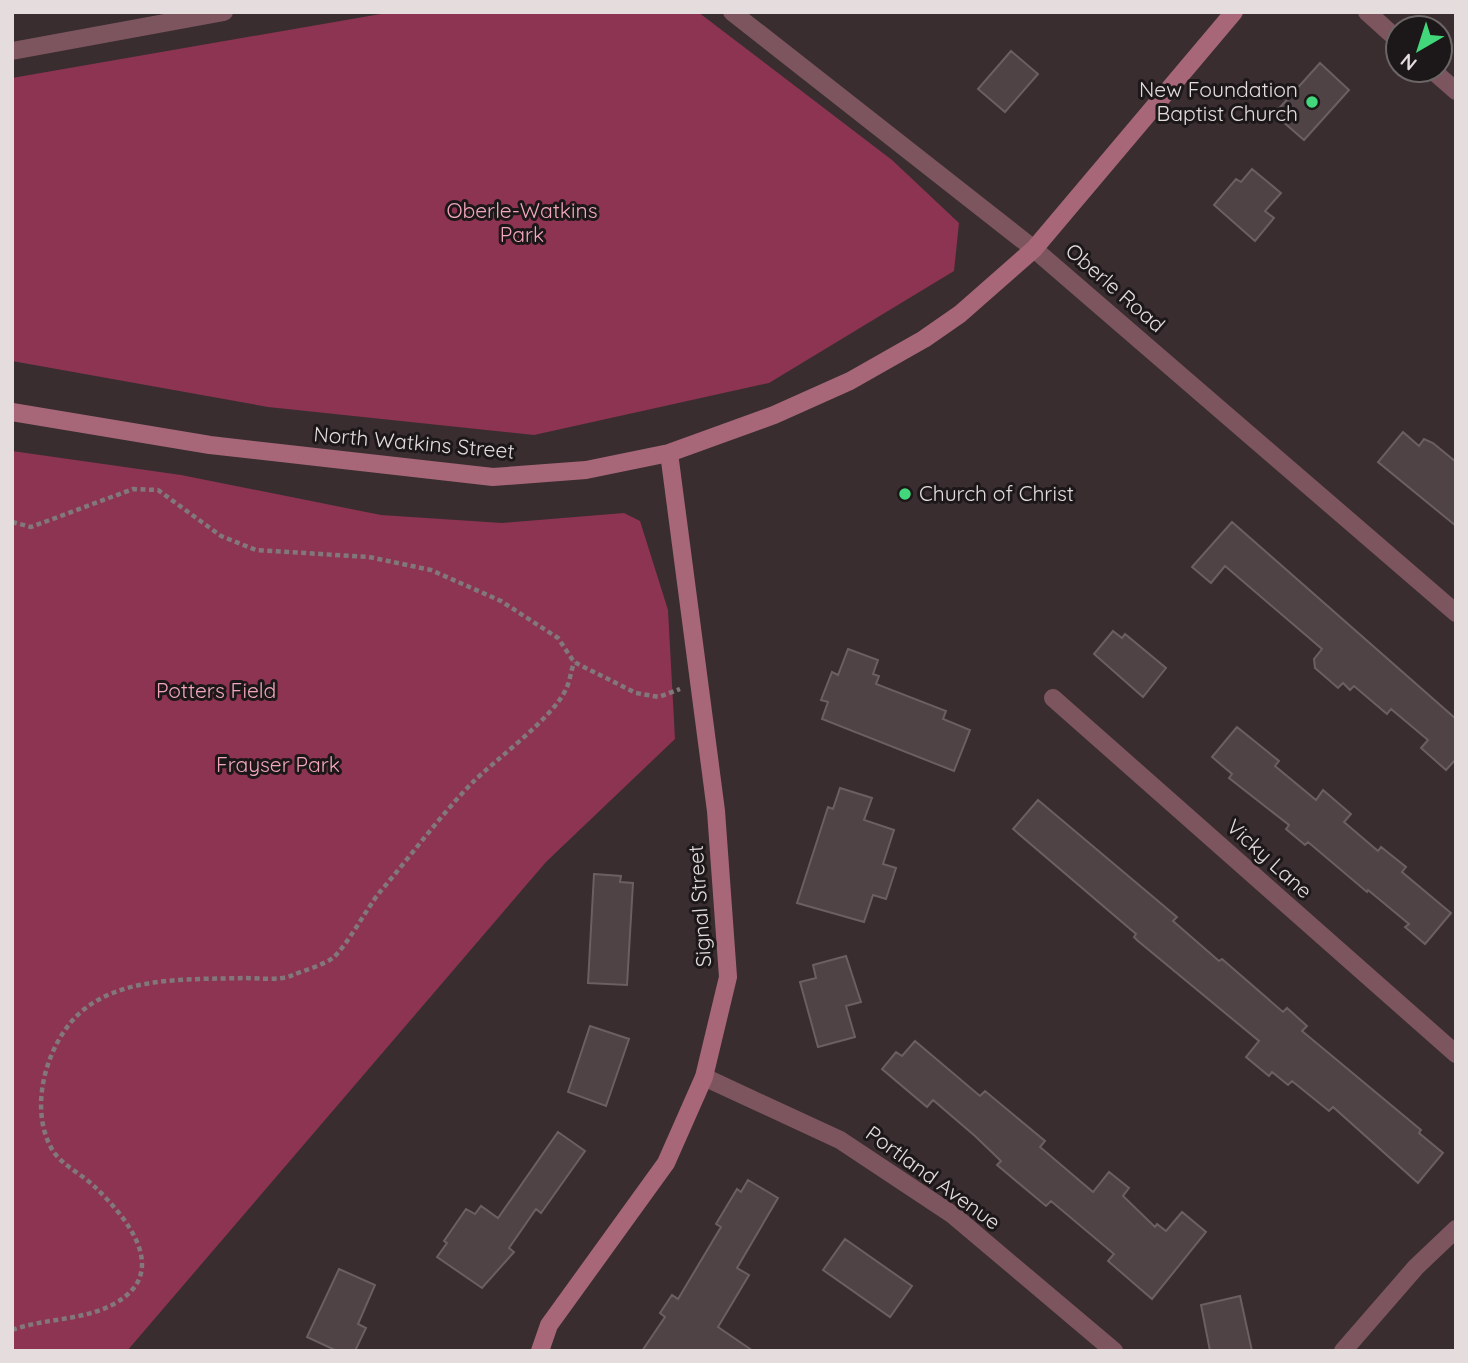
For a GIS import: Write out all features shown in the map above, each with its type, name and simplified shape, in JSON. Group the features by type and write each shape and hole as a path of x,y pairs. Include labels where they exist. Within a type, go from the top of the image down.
{"main road":[{"name":"North Watkins Street","path":"12,412 210,446 493,477 586,470 669,453 785,410 850,381 925,339 960,314 1034,249 1234,12"},
{"name":"Signal Street","path":"540,1351 549,1325 666,1163 704,1077 728,977 716,811 669,453"}],"street":[{"path":"12,51 224,12"},
{"name":"Oberle Road","path":"732,12 1034,249 1456,613"},
{"path":"1367,12 1384,27"},
{"name":"Vicky Lane","path":"1053,698 1456,1054"},
{"name":"Portland Avenue","path":"704,1077 840,1140 953,1215 1114,1351"},
{"path":"1343,1351 1416,1267 1456,1229"}],"path":[{"path":"12,522 31,527 133,489 158,490 221,536 256,550 369,557 431,570 501,601 558,638 574,662 636,693 659,697 701,681"},
{"path":"12,1330 37,1321 81,1316 114,1304 136,1287 143,1266 139,1243 127,1221 95,1186 54,1152 42,1121 42,1078 64,1031 85,1007 121,988 194,979 289,977 334,957 365,911 471,784 551,709 566,690 574,662"}],"green space":[{"name":"Oberle-Watkins Park","path":"392,12 698,12 892,160 959,223 954,271 769,383 534,435 268,407 12,361 12,78"},
{"name":"Frayser Park","path":"12,451 181,475 381,515 502,523 624,513 640,521 668,610 675,739 546,862 127,1351 12,1351"}],"building":[{"path":"1011,51 1038,74 1005,112 978,89"},
{"name":"New Foundation Baptist Church","path":"1320,63 1349,90 1304,140 1274,114"},
{"path":"1252,169 1281,193 1265,211 1274,218 1255,241 1214,205 1236,179 1241,182"},
{"path":"1403,432 1419,446 1424,439 1433,443 1456,462 1456,526 1378,462"},
{"path":"1232,522 1456,719 1456,759 1446,770 1421,748 1428,740 1391,709 1387,714 1354,686 1350,690 1343,683 1338,688 1315,668 1314,659 1322,649 1225,566 1211,583 1192,567"},
{"path":"1113,631 1122,638 1125,634 1166,668 1143,697 1094,654"},
{"path":"848,649 878,660 873,674 879,676 876,684 946,711 943,719 970,730 954,771 822,719 828,702 821,700 832,672 838,675"},
{"path":"1237,727 1279,761 1275,766 1316,800 1323,790 1351,814 1344,822 1378,851 1381,847 1406,867 1402,872 1451,913 1425,944 1405,927 1409,924 1308,842 1305,845 1286,829 1289,825 1229,778 1232,774 1212,757"},
{"path":"840,788 872,798 864,820 894,830 883,864 896,868 886,899 873,895 864,922 797,903 828,807 833,809"},
{"path":"1038,800 1177,917 1173,921 1219,961 1222,959 1283,1012 1287,1008 1307,1026 1302,1031 1421,1130 1419,1133 1443,1153 1418,1183 1333,1107 1329,1111 1292,1081 1288,1085 1272,1072 1269,1076 1246,1057 1259,1041 1138,941 1134,937 1136,934 1013,829"},
{"path":"594,874 621,876 620,882 633,883 627,985 588,983"},
{"path":"846,956 861,1002 846,1006 855,1037 818,1047 800,982 816,978 813,965"},
{"path":"590,1026 629,1039 606,1106 568,1092"},
{"path":"915,1041 980,1096 985,1091 1045,1141 1040,1147 1093,1192 1109,1172 1129,1188 1123,1196 1155,1227 1157,1224 1166,1231 1182,1212 1206,1232 1152,1299 1108,1261 1114,1254 1051,1201 1046,1206 997,1165 1001,1161 933,1100 927,1107 882,1069 896,1052 902,1056"},
{"path":"558,1132 585,1151 541,1213 536,1209 509,1248 514,1252 482,1288 437,1257 447,1243 444,1241 466,1209 475,1214 481,1206 498,1218"},
{"path":"748,1180 778,1198 737,1268 749,1275 718,1327 753,1351 642,1351 665,1317 660,1313 672,1295 678,1299 721,1227 716,1224 737,1189 741,1192"},
{"path":"845,1239 912,1286 890,1317 823,1270"},
{"path":"339,1269 375,1285 358,1324 366,1328 355,1351 337,1351 307,1337"},
{"path":"1240,1296 1252,1351 1210,1351 1201,1305"}],"place":[{"name":"New Foundation Baptist Church","path":"1312,102"},
{"name":"Church of Christ","path":"905,494"}],"park label":[{"name":"Potters Field","path":"216,691"}]}
